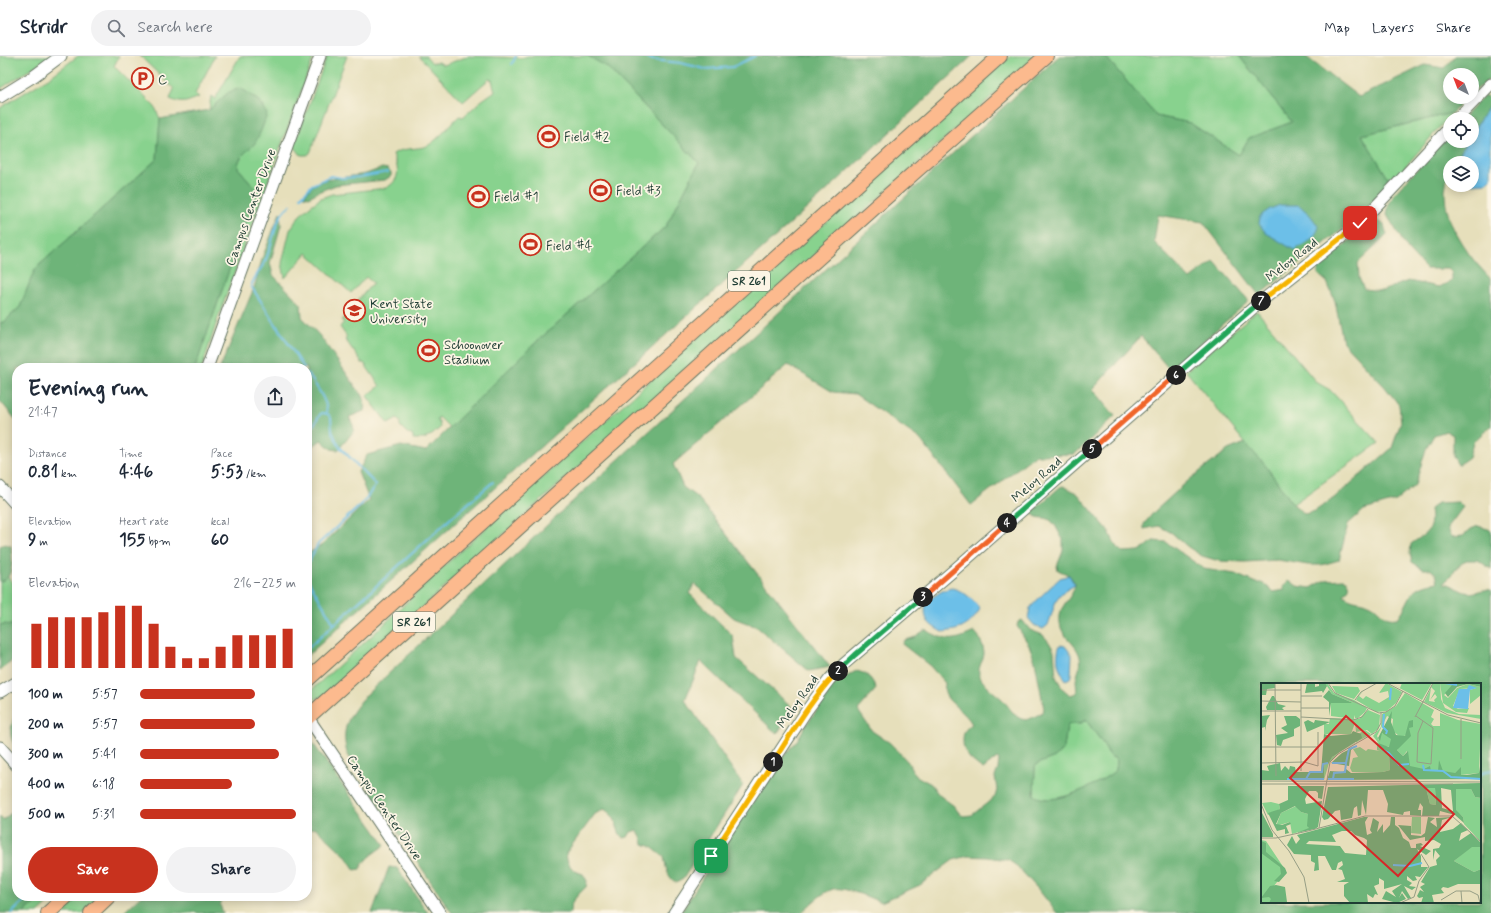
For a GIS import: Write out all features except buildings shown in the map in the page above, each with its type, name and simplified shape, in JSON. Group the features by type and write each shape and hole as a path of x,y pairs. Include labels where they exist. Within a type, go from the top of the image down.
{"main road":[{"name":"SR 261","path":"312,675 1000,56"},
{"name":"SR 261","path":"312,713 863,218 1046,56"},
{"path":"48,913 61,901"},
{"path":"90,913 103,901"}],"street":[{"path":"0,96 34,76 61,56"},
{"name":"Campus Center Drive","path":"209,363 320,56"},
{"path":"1464,112 1491,84"},
{"name":"Meloy Road","path":"674,913 807,710 829,680 844,664 1272,292 1360,223 1443,135"},
{"path":"0,487 12,500"},
{"path":"0,692 12,685"},
{"name":"Campus Center Drive","path":"312,724 440,913"},
{"path":"0,747 12,760"}],"green space":[{"path":"0,56 51,56 0,89"},
{"path":"78,56 119,56 114,66 155,107 160,119 157,159 35,269 20,307 4,322 0,323 0,108 50,77"},
{"path":"140,56 215,56 195,94 199,97 182,102 170,99 174,89"},
{"path":"240,56 314,56 218,318 204,363 197,363 257,190 238,168 239,161 245,152 253,145 229,92 209,110 211,96 215,99"},
{"path":"327,56 347,56 310,153 307,155 301,155 294,146"},
{"path":"419,56 426,56 432,63 438,62 444,65 469,56 521,58 528,56 588,56 608,68 699,163 666,226 533,345 450,428 439,417 437,420 441,427 432,435 426,437 426,439 413,439 413,436 407,433 399,425 401,423 397,419 388,424 367,396 380,386 345,339 347,337 340,327 349,310 373,283 366,277 351,293 307,253 285,278 282,263 290,230 299,216 309,207 321,198 332,194 386,188 391,185 397,174 397,165 393,154 401,150 423,147 431,144 459,116 463,117 495,91 492,80 489,79 463,102"},
{"path":"588,56 972,56 822,195 312,652 312,551 322,545 369,500 358,472 367,455 401,446 426,451 533,345 666,226 699,163 608,68"},
{"path":"1011,56 1037,56 323,696 312,700 312,690 377,631 445,565"},
{"path":"1059,56 1105,56 1156,116 1190,123 1239,155 1249,138 1292,122 1239,56 1305,56 1359,97 1425,65 1444,68 1443,104 1461,104 1453,112 1443,112 1443,115 1362,135 1391,183 1358,217 1259,295 1203,222 1158,215 1154,242 1190,279 1214,261 1249,301 1170,370 1141,336 1093,389 1115,416 1075,454 1035,455 971,505 920,439 855,394 833,392 788,365 673,464 683,487 699,499 830,667 809,671 757,627 734,618 694,583 690,594 733,636 736,658 793,708 777,734 701,661 685,700 743,785 683,879 676,883 671,878 667,872 664,857 650,846 643,844 641,836 637,830 631,832 628,837 623,838 618,831 615,820 604,809 595,814 566,853 571,867 583,874 587,881 586,887 571,905 570,913 452,913 379,805 347,753 345,744 346,728 351,715 366,695 560,513"},
{"path":"1105,56 1239,56 1292,122 1249,138 1239,155 1190,123 1156,116"},
{"path":"1455,56 1491,56 1491,78 1479,87 1479,68 1444,68"},
{"path":"241,88 259,101 267,114 255,143 239,160 238,168 257,190 197,363 12,363 12,415 0,401 0,323 4,322 20,307 35,269 157,159 160,119 209,110 229,92"},
{"path":"1484,95 1491,99 1491,103 1479,121 1479,112 1468,112 1476,104 1479,104 1479,100"},
{"path":"1443,115 1443,123 1391,183 1362,135"},
{"path":"1443,141 1443,148 1462,148 1458,156 1443,156 1443,192 1445,192 1449,215 1459,239 1482,270 1491,279 1491,426 1473,442 1469,457 1458,465 1453,456 1453,435 1446,431 1434,435 1426,449 1415,485 1396,501 1364,510 1348,524 1339,560 1321,565 1308,565 1278,560 1245,562 1219,561 1202,556 1188,547 1172,533 1159,526 1144,529 1144,524 1154,512 1189,480 1228,450 1245,443 1265,465 1293,504 1305,514 1315,511 1334,498 1392,448 1401,422 1399,405 1385,387 1343,342 1335,301 1327,282 1318,274 1318,264 1334,254 1375,218 1384,225 1387,235 1358,263 1359,278 1364,289 1382,291 1408,281 1439,287 1452,281 1452,272 1448,269 1426,269 1408,250 1387,215 1389,204 1395,193"},
{"path":"382,168 388,169 391,172 391,176 385,180 336,185 309,197 304,196 312,186 325,180 366,174"},
{"path":"280,213 281,225 270,263 273,275 301,304 302,317 320,336 362,394 364,399 364,411 349,417 354,431 338,450 331,449 321,440 312,447 312,363 222,363 254,288 263,256"},
{"path":"1257,311 1316,382 1330,390 1379,443 1293,504 1265,465 1186,371"},
{"path":"1063,486 1077,493 1108,530 1117,548 1123,552 1139,551 1153,541 1166,542 1204,569 1235,574 1256,583 1263,583 1273,592 1285,590 1283,587 1289,580 1297,586 1311,588 1325,580 1344,579 1347,580 1349,586 1344,595 1350,599 1371,605 1385,617 1393,619 1398,618 1412,594 1416,590 1421,586 1438,582 1436,574 1430,569 1423,569 1412,562 1410,553 1411,544 1430,527 1430,509 1438,503 1458,502 1463,507 1448,527 1452,537 1463,536 1471,529 1478,526 1491,530 1491,569 1478,560 1466,560 1455,569 1452,575 1444,583 1468,593 1491,590 1491,913 1057,913 1017,866 1008,860 968,856 953,860 920,885 881,902 844,889 833,889 824,893 801,913 680,913 741,818 826,698 828,688 856,671 869,677 876,689 858,710 859,712 872,731 890,743 908,762 918,777 931,784 939,795 954,806 963,816 972,815 995,797 997,790 995,777 999,759 997,758 983,769 966,754 963,746 964,733 972,724 966,715 946,696 945,683 930,666 902,644 904,640 913,638 925,630 949,639 959,638 974,632 979,637 984,652 979,671 980,677 1018,717 1027,720 1039,714 1044,709 1035,661 1029,645 1017,626 1018,622 1022,620 1030,630 1043,635 1049,642 1054,651 1056,677 1063,689 1070,695 1077,693 1076,681 1080,657 1078,651 1064,634 1060,623 1061,611 1073,592 1075,583 1069,575 1058,570 1057,566 1063,551 1063,539 1056,527 1050,520 1035,516 1033,511","holes":["1086,720 1111,757 1115,758 1117,761 1116,770 1088,787 1064,797 1052,799 1034,795 1035,767 1037,764 1055,757 1064,748 1067,726 1070,724 1079,724"]},
{"path":"5,544 11,546 12,567 5,580 0,582 0,546"},
{"path":"2,570 12,582 12,629 0,632 0,571"},
{"path":"0,625 12,625 12,660 0,670"},
{"path":"1086,720 1108,753 1117,761 1116,770 1088,787 1064,797 1052,799 1034,795 1035,767 1037,764 1055,757 1064,748 1067,726 1070,724 1079,724"},
{"path":"312,742 385,845 367,858 360,869 355,870 345,855 316,828 312,828"},
{"path":"12,812 12,901 37,901 24,913 0,913 0,817 3,820"},
{"path":"389,867 397,868 428,913 372,913"},
{"path":"37,901 51,901 38,913 24,913"},
{"path":"70,901 96,901 83,913 57,913"},
{"path":"136,901 221,901 220,905 223,913 196,912 123,913"}],"water":[{"path":"1491,103 1491,179 1486,183 1479,184 1479,156 1459,156 1463,148 1479,148 1479,121"},
{"path":"1280,205 1299,205 1310,215 1319,227 1312,238 1294,250 1266,233 1259,224 1260,216 1270,209"},
{"path":"1069,575 1075,585 1063,592 1056,601 1048,625 1043,629 1034,625 1028,618 1030,608 1060,578"},
{"path":"952,588 968,596 980,609 969,624 960,629 942,632 930,624 926,618 926,603 941,592"},
{"path":"1060,645 1065,646 1072,655 1071,675 1070,678 1066,680 1058,663 1058,650"}],"waterway":[{"path":"512,64 516,56"},
{"path":"644,56 653,60 681,63 705,69 733,67 755,56"},
{"path":"301,197 312,185 331,176 342,178 360,177 388,172"},
{"path":"291,205 281,215 266,259 251,286 301,363"},
{"path":"312,380 326,404 326,413"},
{"path":"312,428 321,413 328,414 331,418 332,431 339,446 376,485 361,505 318,544 312,555"},
{"path":"312,644 451,518 493,482"},
{"path":"312,587 334,624"},
{"path":"1481,774 1491,770"},
{"path":"12,913 24,901"}],"place":[{"name":"C","path":"143,79"},
{"name":"Field #2","path":"548,136"},
{"name":"Field #3","path":"601,190"},
{"name":"Field #1","path":"478,196"},
{"name":"Field #4","path":"531,245"},
{"name":"Kent State University","path":"355,310"},
{"name":"Schoonover Stadium","path":"428,351"}],"route":[{"path":"711,856 807,710 829,680 844,664 953,571 1278,286 1360,223"}]}
